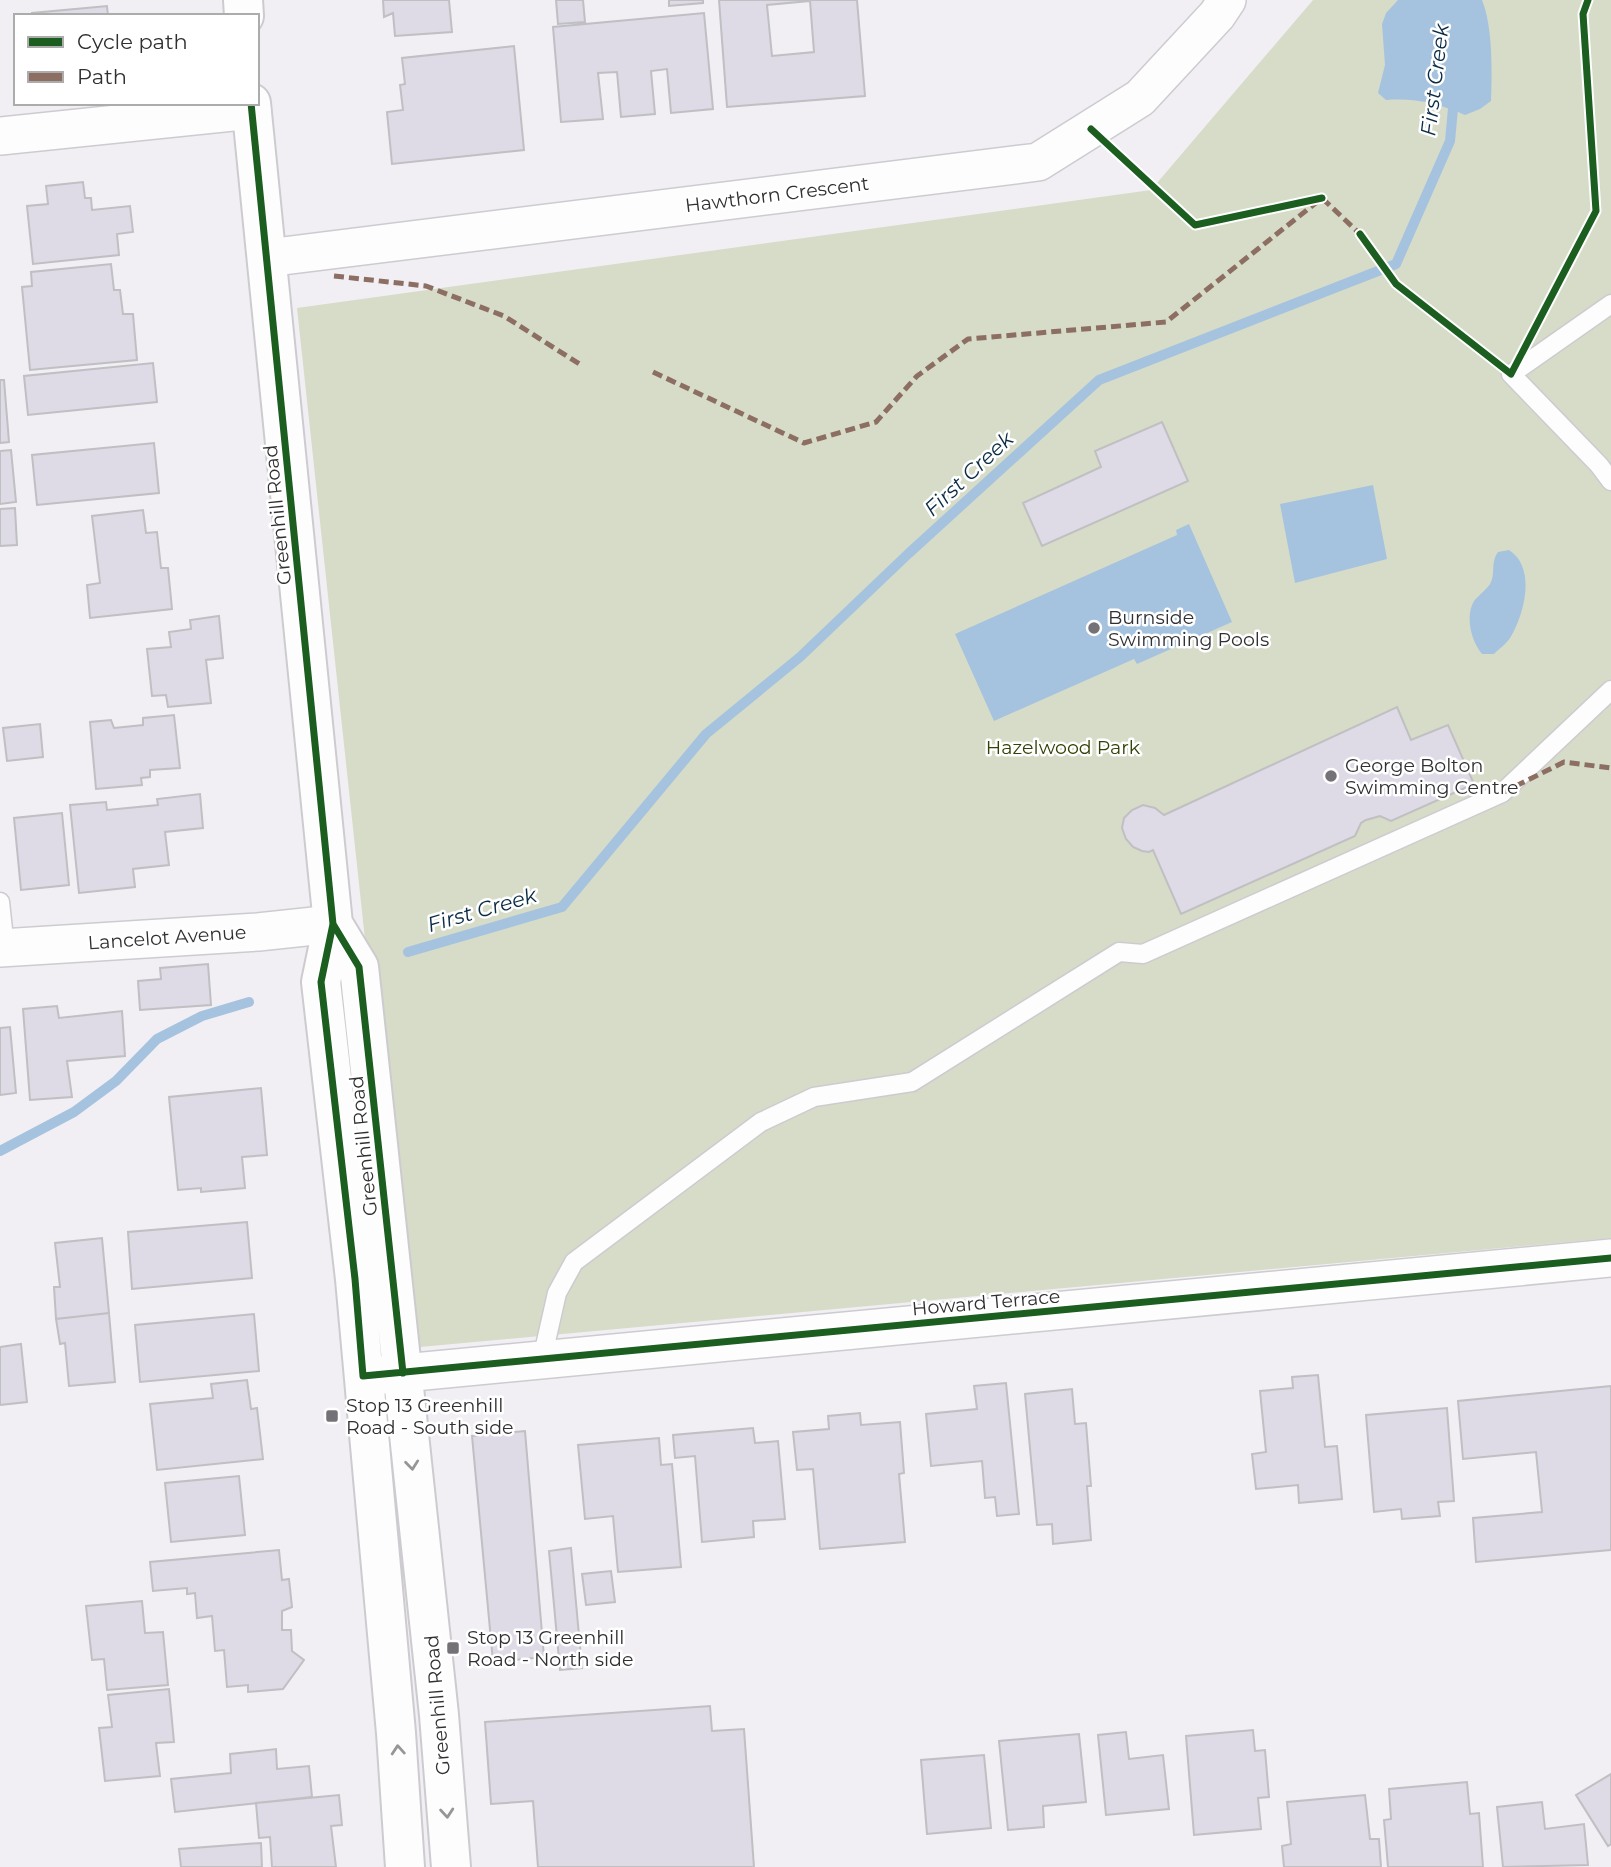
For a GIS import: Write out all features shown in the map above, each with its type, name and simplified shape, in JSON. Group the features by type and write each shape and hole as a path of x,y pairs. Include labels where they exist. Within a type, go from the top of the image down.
{"main road":[{"name":"Greenhill Road","path":"252,107 333,924 321,982 352,1254 396,1733 405,1867"},
{"name":"Greenhill Road","path":"333,924 359,967 439,1714 452,1867"}],"street":[{"name":"Hawthorn Crescent","path":"267,258 1038,162 1140,98 1217,15 1227,0"},
{"path":"0,136 252,107"},
{"name":"Lancelot Avenue","path":"2,948 258,932 333,924"},
{"name":"Howard Terrace","path":"363,1376 1611,1258"}],"lane":[{"path":"1611,304 1511,374 1600,465 1611,481"},
{"path":"542,1359 557,1293 574,1262 761,1122 814,1097 912,1082 1119,952 1143,954 1502,793 1611,690"},
{"path":"0,902 2,948"}],"green space":[{"name":"Hazelwood Park","path":"1313,0 1611,0 1611,1238 409,1348 297,308 1151,190"}],"water":[{"path":"1398,0 1482,0 1490,36 1491,101 1465,115 1426,102 1386,100 1378,93 1385,65 1382,24 1386,13"},
{"path":"1373,485 1387,559 1295,583 1280,504"},
{"name":"Burnside Swimming Pools","path":"1189,524 1232,622 1137,664 1134,659 994,721 955,634 1177,535 1176,530"},
{"path":"1509,550 1518,558 1525,580 1520,617 1508,640 1494,654 1482,654 1470,628 1471,607 1490,584 1498,552"}],"building":[{"path":"383,0 449,0 452,32 395,36 393,13 384,17"},
{"path":"556,0 583,0 585,22 558,24"},
{"path":"669,0 703,0 703,3 669,6"},
{"path":"719,0 857,0 865,96 727,107","holes":["810,1 814,52 772,56 767,5"]},
{"path":"107,6 108,14 32,14"},
{"path":"704,13 713,109 671,113 667,69 651,71 655,114 621,117 617,72 598,73 603,119 561,122 553,27"},
{"path":"514,46 524,150 392,164 387,112 403,110 400,85 405,84 402,58"},
{"path":"83,182 85,198 91,198 92,210 130,206 133,232 117,234 119,255 33,264 27,206 48,204 46,186"},
{"path":"111,264 114,290 120,290 123,314 133,314 137,360 30,370 22,287 32,286 31,272"},
{"path":"153,363 157,402 28,415 24,376"},
{"path":"0,380 4,380 9,442 0,443"},
{"path":"1162,422 1188,481 1042,546 1023,503 1101,467 1095,451"},
{"path":"154,443 159,493 37,505 32,455"},
{"path":"11,450 16,502 0,504 0,451"},
{"path":"15,508 17,545 0,546 0,509"},
{"path":"143,510 146,533 157,532 161,568 168,568 172,609 90,618 87,585 100,583 92,516"},
{"path":"219,616 223,658 206,660 211,703 168,707 166,695 152,696 147,649 171,647 169,632 191,629 190,620"},
{"path":"1397,707 1411,740 1448,725 1474,784 1391,821 1380,816 1366,820 1361,823 1355,836 1181,914 1153,850 1142,851 1133,847 1126,839 1122,828 1124,818 1132,810 1143,805 1155,808 1164,815"},
{"path":"174,715 180,768 150,770 150,777 141,778 142,785 96,789 90,722 111,720 114,728 143,725 143,718"},
{"path":"40,724 43,757 7,761 3,728"},
{"path":"200,794 203,828 165,832 169,865 133,869 135,887 79,893 70,805 106,802 107,810 158,805 157,799"},
{"path":"62,813 69,885 21,890 14,818"},
{"path":"208,964 211,1005 140,1010 138,981 161,979 160,968"},
{"path":"57,1006 59,1018 122,1011 125,1056 67,1061 72,1097 30,1100 23,1009"},
{"path":"10,1027 16,1093 0,1095 0,1028"},
{"path":"261,1088 267,1155 242,1157 245,1188 201,1192 201,1188 178,1190 169,1097"},
{"path":"247,1222 252,1278 132,1289 128,1232"},
{"path":"102,1238 109,1313 56,1319 54,1287 60,1287 55,1243"},
{"path":"109,1313 115,1382 69,1386 65,1343 60,1344 56,1319"},
{"path":"254,1314 259,1371 140,1382 135,1325"},
{"path":"21,1344 27,1402 0,1405 0,1347"},
{"path":"1318,1375 1325,1447 1337,1446 1342,1499 1299,1503 1298,1485 1256,1489 1252,1454 1266,1452 1260,1391 1293,1388 1292,1377"},
{"path":"247,1380 251,1409 257,1408 263,1459 157,1470 150,1404 213,1398 211,1384"},
{"path":"1006,1383 1019,1514 997,1516 995,1497 985,1498 982,1461 931,1466 926,1414 977,1409 974,1386"},
{"path":"1611,1386 1611,1550 1476,1562 1473,1518 1542,1512 1536,1452 1463,1459 1458,1401"},
{"path":"1072,1389 1075,1424 1086,1423 1091,1486 1087,1486 1091,1540 1053,1544 1052,1524 1037,1525 1025,1394"},
{"path":"1447,1408 1454,1501 1438,1502 1440,1516 1402,1519 1401,1509 1374,1512 1366,1415"},
{"path":"860,1413 861,1425 900,1422 904,1473 899,1474 905,1542 820,1549 813,1469 797,1470 793,1432 829,1429 828,1416"},
{"path":"753,1428 755,1443 778,1441 785,1519 753,1521 754,1537 702,1542 695,1456 675,1458 673,1435"},
{"path":"525,1431 544,1657 493,1662 472,1436"},
{"path":"659,1438 661,1465 672,1464 681,1567 618,1572 613,1516 585,1519 578,1445"},
{"path":"239,1476 245,1535 171,1542 165,1483"},
{"path":"571,1548 582,1668 560,1670 549,1551"},
{"path":"279,1550 282,1580 289,1579 292,1607 282,1611 282,1630 291,1630 292,1651 304,1660 283,1689 248,1692 248,1685 227,1687 224,1650 215,1651 212,1616 197,1618 195,1593 187,1594 187,1588 153,1591 150,1562"},
{"path":"611,1571 615,1602 586,1605 582,1574"},
{"path":"142,1601 145,1633 163,1632 168,1685 107,1690 104,1659 92,1660 86,1606"},
{"path":"169,1689 174,1742 156,1743 160,1776 105,1781 99,1728 112,1727 108,1695"},
{"path":"710,1706 712,1731 744,1729 754,1867 538,1867 533,1801 491,1804 485,1722"},
{"path":"1253,1730 1255,1751 1265,1750 1269,1797 1258,1798 1261,1829 1194,1835 1186,1736"},
{"path":"1126,1732 1129,1759 1163,1755 1169,1809 1106,1815 1098,1735"},
{"path":"1079,1734 1086,1802 1043,1806 1044,1827 1008,1830 999,1741"},
{"path":"276,1749 277,1769 309,1766 312,1797 175,1812 171,1779 231,1773 230,1754"},
{"path":"984,1755 991,1828 927,1834 921,1760"},
{"path":"1611,1774 1611,1844 1608,1846 1576,1795"},
{"path":"1467,1782 1470,1814 1479,1813 1483,1867 1388,1867 1384,1820 1391,1819 1389,1789"},
{"path":"339,1795 342,1825 331,1826 336,1867 272,1867 270,1837 259,1838 256,1803"},
{"path":"1365,1795 1370,1839 1379,1839 1381,1867 1284,1867 1282,1846 1291,1844 1287,1802"},
{"path":"1542,1802 1545,1829 1584,1824 1588,1865 1503,1867 1497,1807"},
{"path":"261,1843 262,1867 181,1867 179,1849"}],"waterway":[{"name":"First Creek","path":"408,952 562,907 706,734 800,657 908,554 1099,380 1396,264 1450,141 1454,98"},
{"name":"First Creek","path":"0,1151 74,1112 116,1081 157,1039 202,1016 249,1002"}],"marked path":[{"path":"653,372 804,443 876,422 917,376 968,339 1166,322 1322,198 1360,234"},
{"path":"334,276 426,286 504,316 581,365"},
{"path":"1502,793 1564,762 1611,768"}],"cycle path":[{"path":"1360,234 1396,284 1511,374 1596,211 1583,14 1588,0"},
{"path":"251,105 333,924 321,982 355,1279 363,1376 1611,1258"},
{"path":"1091,129 1195,225 1322,198"},
{"path":"333,924 359,967 403,1373"}],"place":[{"name":"Burnside Swimming Pools","path":"1094,628"},
{"name":"George Bolton Swimming Centre","path":"1331,776"},
{"name":"Stop 13 Greenhill Road - South side","path":"332,1416"},
{"name":"Stop 13 Greenhill Road - North side","path":"453,1648"}]}
